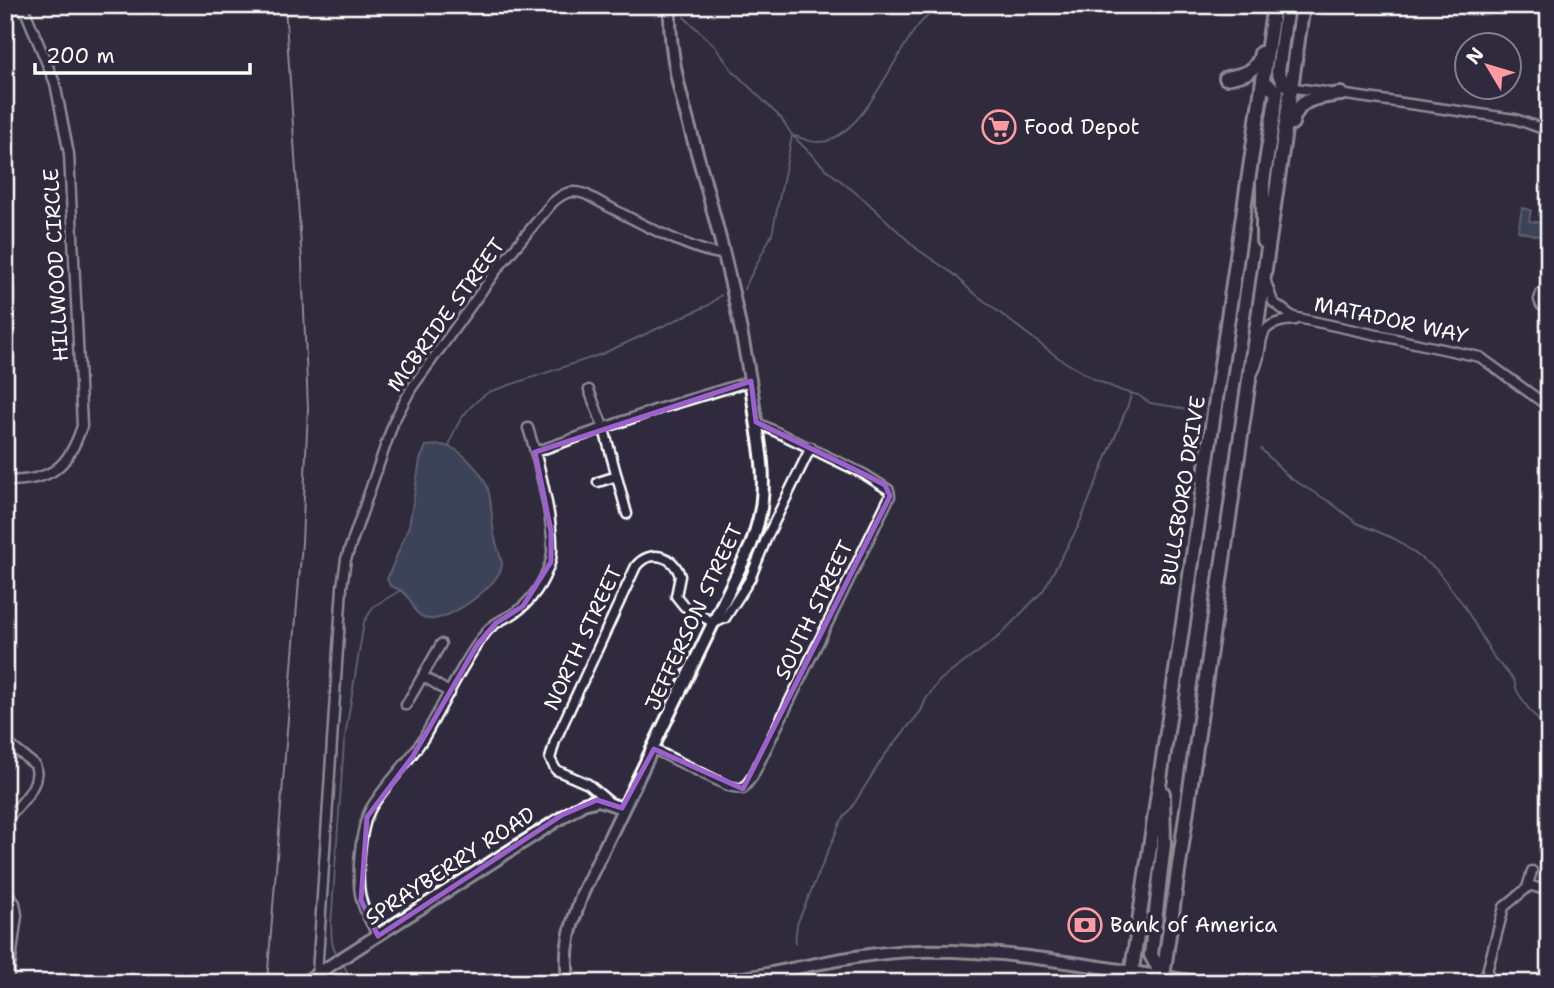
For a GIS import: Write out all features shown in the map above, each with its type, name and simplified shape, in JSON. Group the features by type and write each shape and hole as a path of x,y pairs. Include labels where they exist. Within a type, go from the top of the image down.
{"main road":[{"path":"1287,5 1278,72 1283,82 1290,87"},
{"path":"1162,980 1303,5"},
{"path":"1226,78 1252,71 1257,66 1274,9"},
{"name":"BULLSBORO DRIVE","path":"1131,977 1274,9"},
{"path":"1264,83 1277,92 1263,182 1264,277"},
{"path":"1281,159 1289,142 1292,120 1298,107 1317,97 1341,94"},
{"path":"1161,767 1164,844 1151,955 1162,980"},
{"path":"1131,977 1143,983"}],"street":[{"name":"HILLWOOD CIRCLE","path":"5,481 33,480 47,476 63,464 76,445 82,426 69,153 55,83 26,13 20,5"},
{"name":"JEFFERSON STREET","path":"569,983 566,970 568,933 583,892 751,545 760,519 763,468 751,381 723,254 675,69 670,36 670,5"},
{"path":"1264,83 1515,119 1549,131"},
{"name":"MCBRIDE STREET","path":"317,974 346,559 389,434 411,389 499,267 552,202 561,195 574,190 585,194 689,244 712,253 723,254"},
{"name":"MATADOR WAY","path":"1264,277 1273,302 1293,317 1480,357 1549,407"},
{"path":"1549,290 1541,293 1539,300 1541,305 1549,308"},
{"path":"1248,381 1258,364 1262,333 1265,329 1281,320 1308,320"},
{"path":"535,452 661,408 751,381"},
{"path":"589,390 604,429 627,514"},
{"name":"SOUTH STREET","path":"653,749 728,786 743,789 753,776 890,496 885,485 756,422"},
{"path":"378,936 361,900 360,852 372,806 413,756 488,630 523,606 542,582 551,562 554,548 528,428"},
{"path":"714,622 725,618 750,579 767,537 811,447"},
{"path":"597,482 617,475"},
{"name":"NORTH STREET","path":"608,802 588,784 552,765 550,760 555,741 636,566 649,556 658,555 674,564 680,576 676,590 677,600 714,622"},
{"path":"407,705 441,644"},
{"path":"423,676 450,693"},
{"path":"5,741 35,765 37,770 35,783 5,821"},
{"name":"SPRAYBERRY ROAD","path":"303,983 562,816 596,800 608,802"},
{"path":"608,802 622,808"},
{"path":"1484,983 1504,907 1528,885 1532,871"},
{"path":"1528,885 1549,891"},
{"path":"5,889 15,903 17,915 8,983"},
{"path":"709,983 846,958 921,951 1029,958 1131,977 1205,983"}],"highlighted area":[{"path":"751,381 756,422 885,485 890,496 743,789 654,749 622,808 597,800 562,815 378,936 361,900 367,817 413,756 477,645 496,623 523,606 551,562 551,531 535,452"}],"water":[{"path":"1522,208 1531,210 1529,221 1545,223 1542,237 1518,231"},
{"path":"442,445 462,454 488,488 502,564 493,581 473,600 448,614 429,619 418,613 406,595 390,586 387,579 409,526 420,460 426,446"}],"waterway":[{"path":"795,136 823,142 841,134 866,108 917,27 941,5"},
{"path":"1536,5 1549,17"},
{"path":"684,17 715,46 732,70 781,118 792,135 827,170 866,201 917,249 955,275 970,290 1060,359 1094,379 1138,395 1150,403 1203,415"},
{"path":"744,289 772,234 792,136"},
{"path":"449,447 464,415 489,392 602,354 709,305 721,295"},
{"path":"795,943 797,924 841,821 884,756 921,711 939,681 997,638 1043,591 1078,527 1131,395"},
{"path":"1261,449 1290,478 1330,502 1357,523 1395,539 1436,569 1463,604 1495,659 1514,680 1517,691 1528,708 1549,733"},
{"path":"337,955 332,943 331,925 344,743 364,622 374,606 401,590"},
{"path":"343,964 353,983"}],"railway":[{"path":"267,983 302,542 308,409 302,262 285,5"}],"place":[{"name":"Food Depot","path":"999,127"},
{"name":"Bank of America","path":"1085,925"}]}
